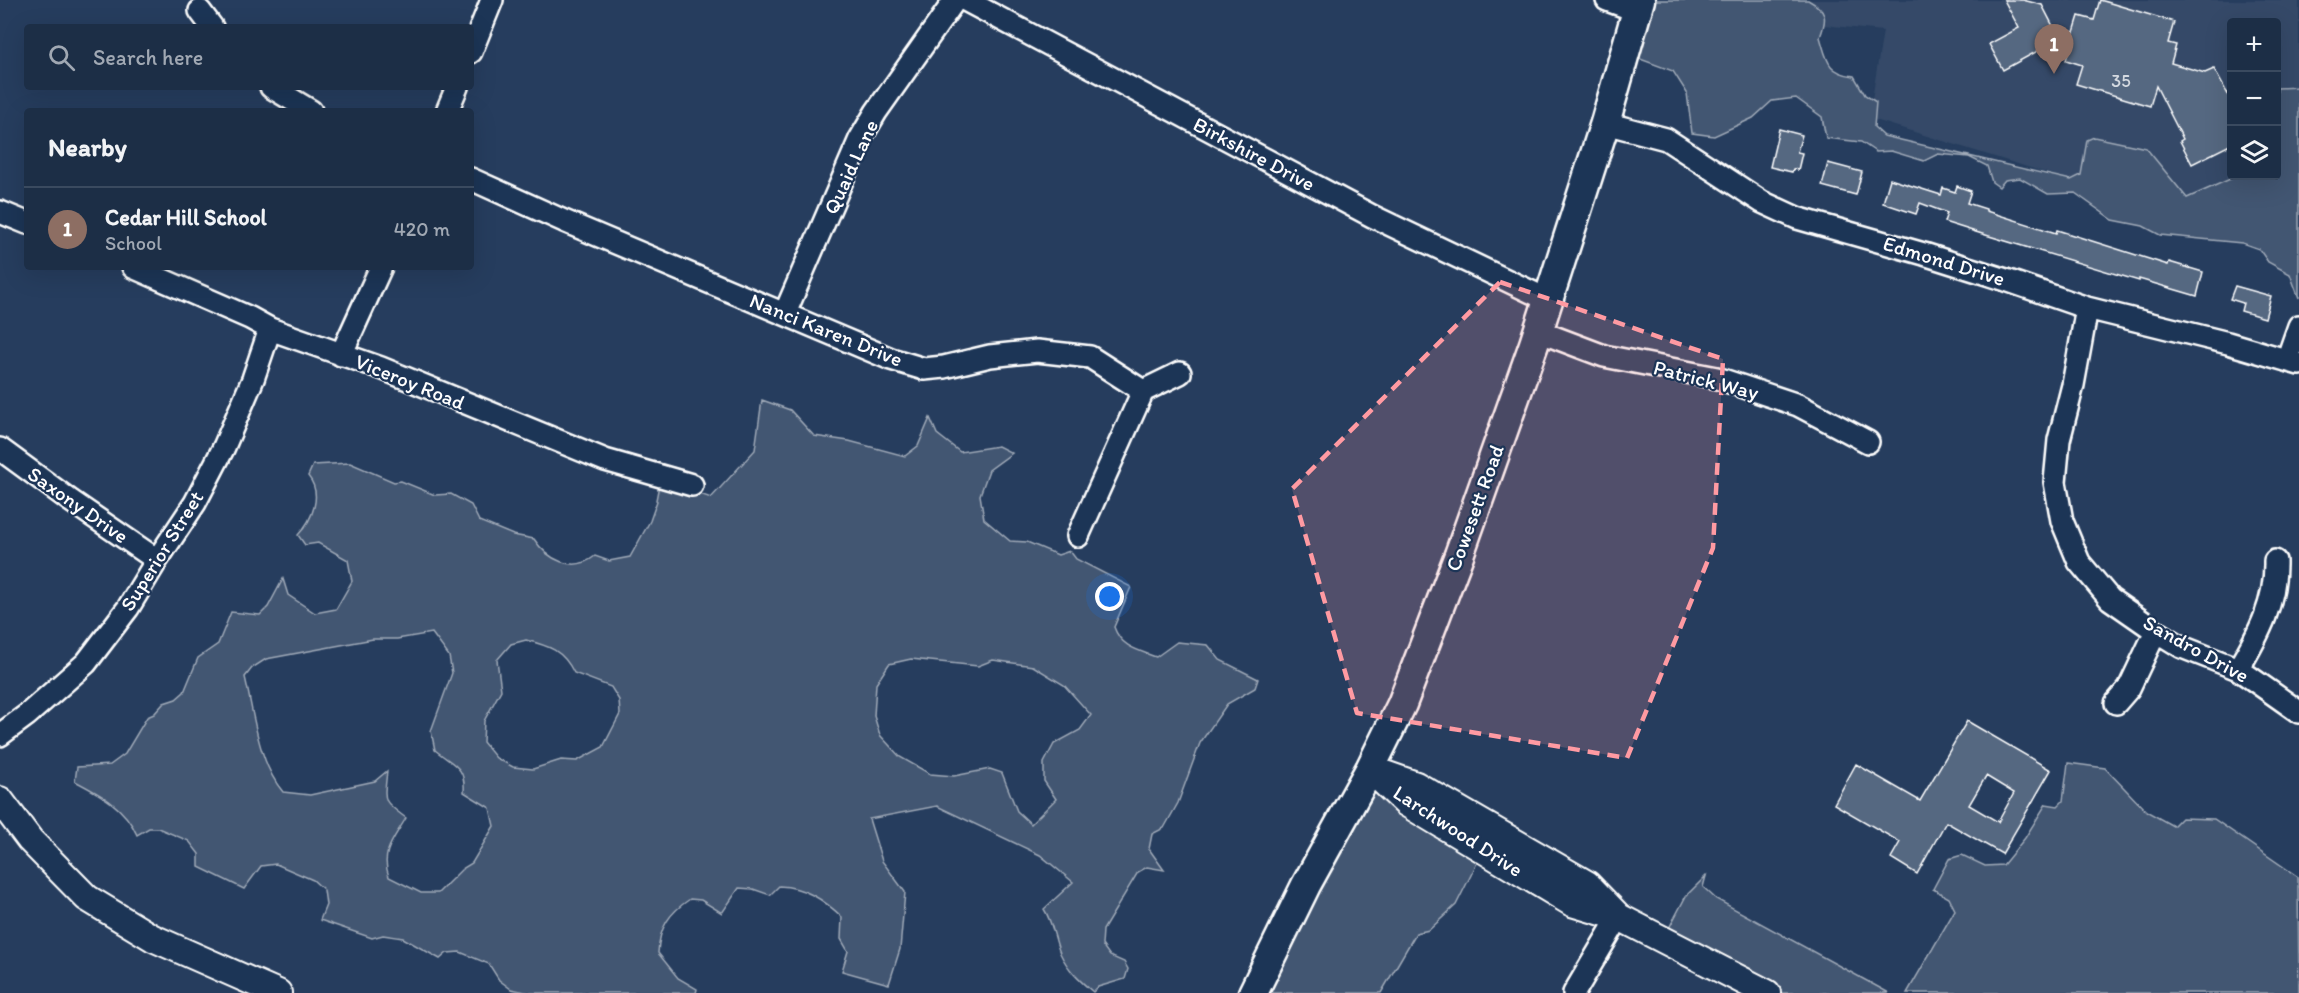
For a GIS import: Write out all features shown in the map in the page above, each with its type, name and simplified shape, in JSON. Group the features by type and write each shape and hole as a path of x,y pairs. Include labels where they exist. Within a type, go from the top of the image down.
{"main road":[{"name":"Cowesett Road","path":"1253,993 1306,885 1370,770 1402,705 1459,555 1538,331 1605,123 1638,6"}],"street":[{"path":"474,45 492,0"},
{"name":"Quaid Lane","path":"785,313 861,139 876,112 955,0"},
{"name":"Birkshire Drive","path":"965,0 1372,216 1548,300"},
{"path":"1606,0 1638,6"},
{"path":"276,90 306,108"},
{"path":"448,108 456,90"},
{"name":"Edmond Drive","path":"1605,123 1666,139 1762,202 1797,218 1935,257 2087,308 2293,362"},
{"name":"Nanci Karen Drive","path":"474,180 564,221 891,359 924,369 944,368 990,356 1037,351 1090,357 1143,391"},
{"path":"0,212 24,223"},
{"name":"Viceroy Road","path":"140,270 270,329 381,368 605,460 692,485"},
{"path":"341,355 380,270"},
{"name":"Sandro Drive","path":"2087,308 2073,385 2059,440 2055,482 2062,521 2079,562 2110,599 2156,631 2182,647 2238,669 2299,712"},
{"path":"2293,362 2299,326"},
{"name":"Superior Street","path":"0,735 27,716 86,663 128,608 195,503 224,447 253,379 270,329"},
{"name":"Patrick Way","path":"1538,331 1604,356 1717,378 1798,405 1868,442"},
{"path":"1078,536 1143,391 1180,374"},
{"name":"Saxony Drive","path":"0,449 70,501 157,560"},
{"path":"2238,669 2259,633 2272,601 2276,581 2275,561"},
{"path":"2116,703 2129,688 2156,631"},
{"name":"Larchwood Drive","path":"1370,770 1406,803 1572,903 1619,917 1767,993"},
{"path":"0,800 30,840 87,898 153,938 278,993"},
{"path":"1574,993 1619,917"}],"highlighted area":[{"path":"1500,282 1723,359 1713,548 1627,758 1357,713 1292,489"}],"shaded area":[{"path":"1638,0 1808,0 1819,8 1824,16 1820,37 1829,64 1838,72 1854,76 1865,95 1876,102 1874,127 1884,136 2071,180 2081,175 2087,140 2094,137 2146,148 2187,198 2228,180 2281,180 2281,88 2299,87 2299,298 2290,274 2268,262 2259,249 2242,243 2160,235 2143,226 2113,220 2075,193 2048,194 2020,178 2005,180 1999,187 1992,182 1987,166 1969,157 1938,154 1924,161 1891,151 1876,152 1861,142 1826,138 1822,117 1796,98 1772,101 1753,118 1714,136 1692,133 1687,93 1673,71 1624,53"},
{"path":"1762,0 2299,0 2299,124 2281,166 2281,18 2227,18 2227,180 2273,180 2205,222 1869,118 1883,31 1764,19"},
{"path":"762,400 790,410 814,436 849,441 905,456 918,446 930,418 937,434 960,452 998,446 1012,453 989,470 980,495 984,519 1010,541 1027,542 1058,555 1070,551 1076,559 1131,587 1114,627 1121,639 1130,647 1156,657 1177,642 1208,645 1220,660 1258,679 1255,688 1227,704 1200,743 1178,803 1164,828 1152,834 1149,849 1164,870 1147,867 1138,872 1103,930 1102,945 1110,956 1124,962 1128,969 1125,979 1098,987 1093,992 1074,974 1063,959 1044,909 1073,882 1040,855 937,806 869,819 882,861 905,892 900,949 889,984 842,971 848,951 841,939 842,917 828,905 806,892 779,886 770,895 753,889 739,888 722,913 701,900 690,899 666,922 660,936 658,953 678,978 697,989 696,993 530,993 511,989 499,980 489,964 460,952 447,953 440,959 403,938 383,935 372,938 320,920 326,905 324,890 313,880 276,864 261,866 244,889 199,867 199,854 189,841 158,828 149,828 137,835 126,817 111,802 75,781 77,767 110,765 125,754 147,717 154,714 164,703 176,699 184,692 198,658 218,644 231,612 260,615 268,607 283,579 288,595 315,613 336,609 352,581 348,560 318,543 305,545 298,535 308,522 314,506 315,491 308,476 313,465 350,463 394,482 401,481 435,495 451,494 471,505 479,521 513,535 534,539 553,558 569,564 578,564 595,556 609,561 630,557 650,521 657,501 660,480 711,498 755,450","holes":["432,633 449,656 452,673 431,731 435,750 460,771 463,777 464,792 490,808 494,826 472,863 462,869 438,893 421,893 389,877 387,853 406,818 386,799 387,771 375,781 310,795 283,792 262,752 245,677 252,668 266,659 373,639 397,639","526,640 542,644 560,654 574,673 611,687 619,700 620,714 603,747 577,761 561,760 533,769 513,767 496,758 483,742 484,721 501,690 497,660 511,644","911,659 978,666 993,660 1033,666 1064,685 1091,715 1080,730 1054,744 1044,763 1044,781 1056,799 1031,824 1017,811 1002,773 990,769 954,776 930,774 900,757 880,735 874,716 876,684 889,664"]},
{"path":"2068,763 2105,768 2146,811 2173,826 2181,818 2214,819 2298,877 2299,993 1907,993 1955,910 1949,898 1933,889 1949,859 1962,855 1985,866 2003,865 2025,838 2046,804 2058,806 2063,801"},
{"path":"1362,785 1480,852 1481,855 1456,905 1429,930 1416,933 1381,993 1251,993"},
{"path":"1706,876 1703,887 1716,899 1889,993 1758,993 1667,932 1686,896"}],"building":[{"path":"2004,0 2023,0 2042,5 2053,26 2074,32 2079,16 2094,20 2100,0 2174,22 2168,43 2176,45 2171,63 2205,73 2214,69 2227,93 2227,146 2192,164 2180,141 2183,139 2156,86 2150,106 2076,84 2082,65 2066,60 2068,53 2045,47 2003,70 1989,44 2019,28"},
{"path":"1779,129 1802,135 1797,152 1802,153 1798,170 1793,169 1792,172 1770,167"},
{"path":"1828,163 1862,172 1856,195 1822,186"},
{"path":"1890,179 1941,195 1943,188 1955,192 1957,186 1971,191 1967,203 1986,209 1986,211 2056,233 2057,230 2168,265 2169,262 2203,272 2197,296 2139,279 2139,281 1944,222 1947,213 1920,203 1916,214 1883,203"},
{"path":"2235,286 2271,296 2265,318 2241,311 2243,303 2230,299"},
{"path":"1967,721 2051,770 2002,854 1946,822 1917,874 1891,858 1900,842 1834,804 1856,764 1920,801","holes":["1986,776 2014,793 1998,822 1969,805"]}],"place":[{"name":"Cedar Hill School","path":"2054,74"}]}
